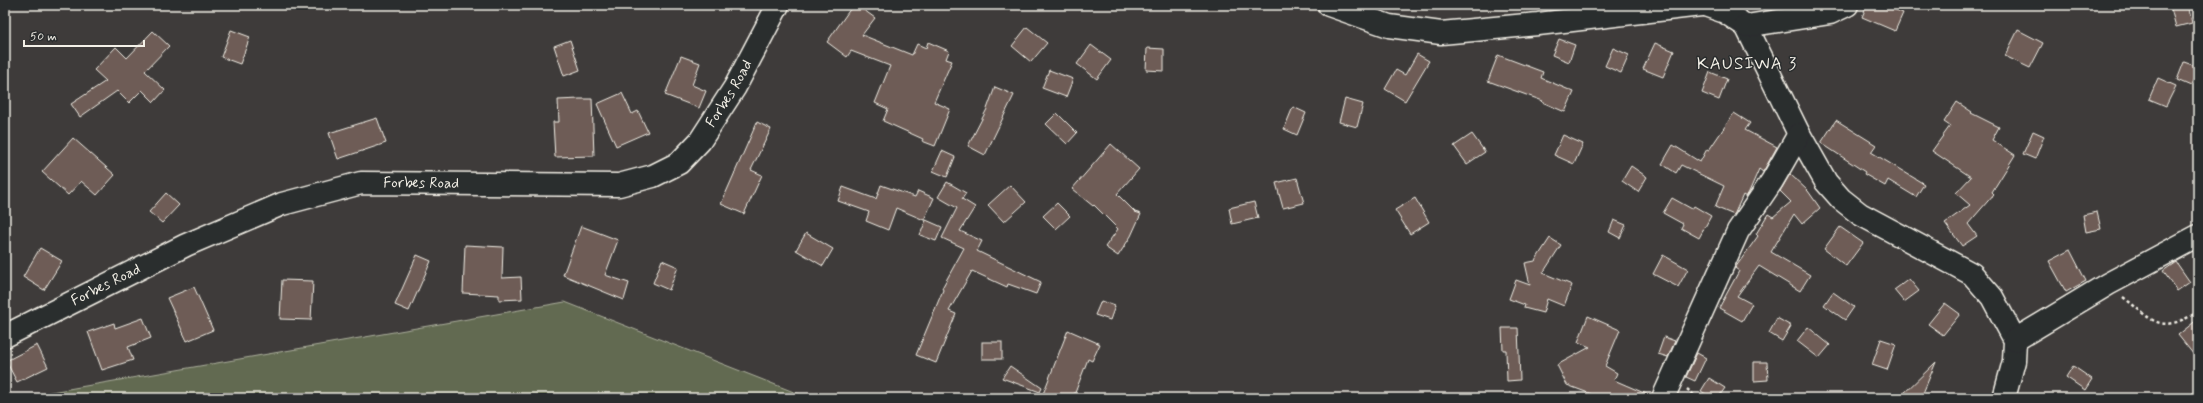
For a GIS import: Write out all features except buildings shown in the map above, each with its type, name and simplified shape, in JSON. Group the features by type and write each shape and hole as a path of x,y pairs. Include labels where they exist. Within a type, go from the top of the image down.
{"street":[{"name":"Forbes Road","path":"5,336 192,242 282,204 361,183 619,185 653,176 679,163 700,141 735,87 778,5"},
{"path":"1329,5 1389,26 1441,33 1538,24 1701,5"},
{"path":"1705,5 1725,12 1746,26 1799,134 1826,182 1841,199 1860,214 1972,274 1992,297 2014,340 2014,361 2004,398"},
{"path":"1746,26 1830,12 1847,5"},
{"path":"1663,398 1738,231 1772,181 1799,134"},
{"path":"2014,340 2108,284 2198,236"}],"path":[{"path":"2129,302 2155,322 2168,325 2181,322 2196,313"}],"green space":[{"path":"565,302 809,398 17,398"}],"district":[{"name":"KAUSIWA 3","path":"1747,64"}]}
